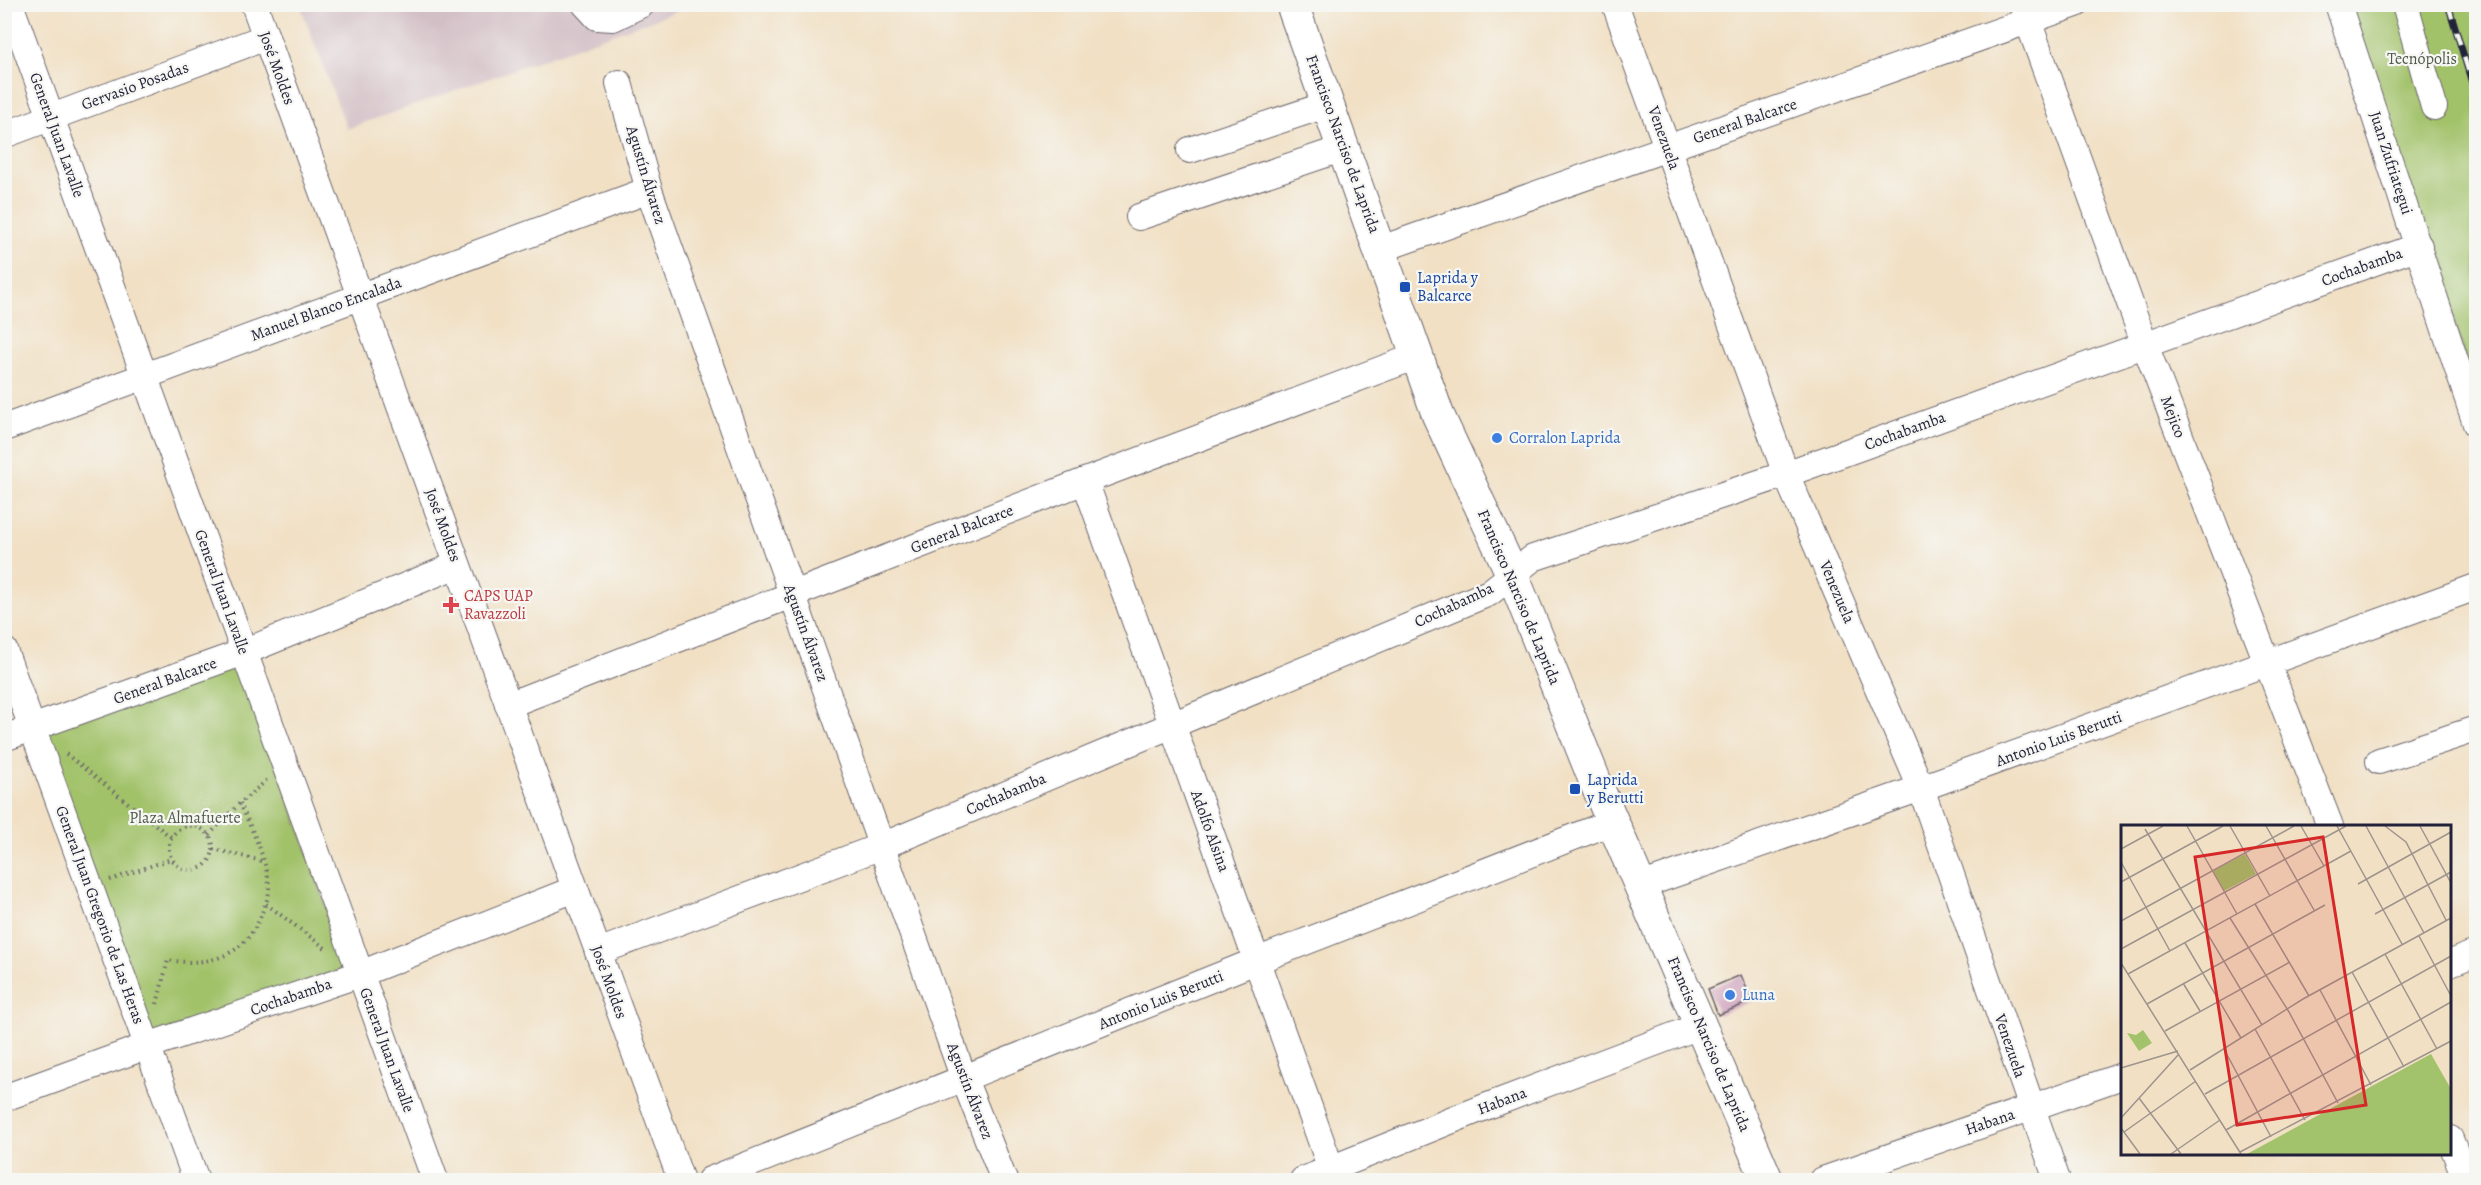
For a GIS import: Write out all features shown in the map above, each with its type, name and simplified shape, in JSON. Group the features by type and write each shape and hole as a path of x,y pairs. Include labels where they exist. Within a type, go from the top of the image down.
{"main road":[{"name":"Francisco Narciso de Laprida","path":"1292,4 1381,249 1438,415 1512,574 1612,822 1702,1025 1767,1180"}],"street":[{"name":"General Juan Lavalle","path":"10,4 435,1180"},
{"name":"José Moldes","path":"254,4 681,1180"},
{"path":"585,4 597,17 614,18 642,4"},
{"name":"Venezuela","path":"1615,4 1786,474 1921,788 2057,1180"},
{"name":"General Balcarce","path":"1381,249 1668,148 2025,13 2076,4"},
{"name":"Juan Zufriategui","path":"2338,4 2476,424"},
{"path":"2405,4 2434,107"},
{"name":"Mejico","path":"2025,13 2145,345 2330,825"},
{"name":"Gervasio Posadas","path":"4,135 266,37"},
{"name":"Agustín Álvarez","path":"620,82 648,190 964,1079 1004,1180"},
{"path":"1190,150 1329,104"},
{"path":"1139,217 1344,148"},
{"name":"Manuel Blanco Encalada","path":"4,428 648,190"},
{"name":"Cochabamba","path":"598,952 882,846 1489,593 1533,558 1786,474 2419,246"},
{"name":"General Balcarce","path":"508,705 1084,481 1417,356"},
{"name":"Adolfo Alsina","path":"1084,481 1333,1175"},
{"name":"General Balcarce","path":"4,738 244,652 458,565"},
{"name":"Antonio Luis Berutti","path":"1640,886 2268,664 2476,587"},
{"name":"General Juan Gregorio de Las Heras","path":"4,650 196,1180"},
{"path":"2379,761 2476,729"},
{"name":"Antonio Luis Berutti","path":"710,1180 1256,961 1612,822"},
{"name":"Cochabamba","path":"4,1098 147,1046 360,974 575,890"},
{"path":"2451,963 2476,953"},
{"name":"Habana","path":"1303,1180 1333,1175 1496,1103 1702,1025"},
{"name":"Habana","path":"1823,1180 2121,1076"},
{"path":"2451,1142 2466,1180"}],"path":[{"path":"33,728 171,837"},
{"path":"209,835 240,803 284,766"},
{"path":"147,1046 168,960 199,963 230,954 258,925 269,888 263,861 240,803"},
{"path":"197,826 209,835 213,849 208,862 196,870 182,868 171,859 169,852 171,837 182,827 197,826"},
{"path":"213,849 263,861"},
{"path":"89,887 171,859"},
{"path":"266,904 360,974"}],"shaded area":[{"path":"300,5 694,5 347,129"}],"green space":[{"name":"Tecnópolis","path":"2345,5 2476,5 2476,388"},
{"name":"Plaza Almafuerte","path":"242,661 348,968 151,1037 42,731"}],"building":[{"name":"Luna","path":"1741,975 1752,1001 1718,1015 1708,989"}],"railway":[{"path":"2448,4 2476,96"}],"place":[{"name":"Laprida y Balcarce","path":"1405,287"},
{"name":"Corralon Laprida","path":"1497,438"},
{"name":"CAPS UAP Ravazzoli","path":"451,605"},
{"name":"Laprida y Berutti","path":"1575,789"},
{"name":"Luna","path":"1730,995"}]}
